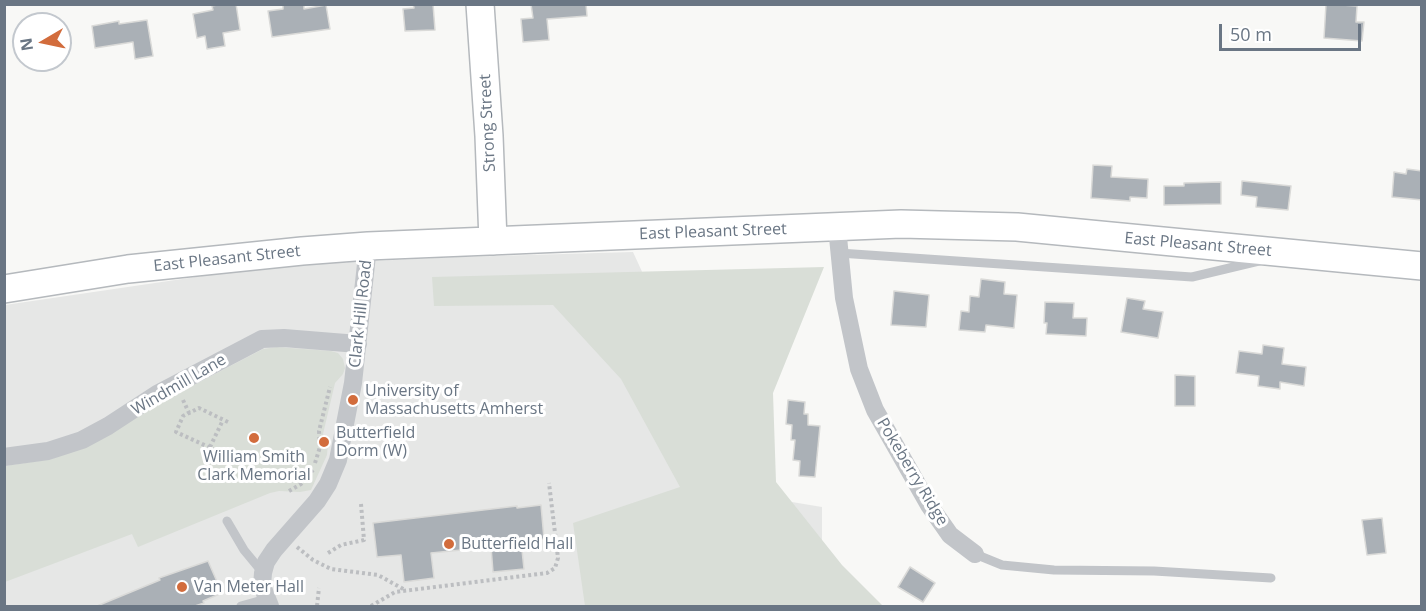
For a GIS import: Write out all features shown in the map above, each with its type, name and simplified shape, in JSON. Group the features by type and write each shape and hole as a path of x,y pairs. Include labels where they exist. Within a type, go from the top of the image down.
{"main road":[{"name":"Strong Street","path":"480,4 493,241"},
{"name":"East Pleasant Street","path":"4,289 128,269 368,246 493,241 838,240 901,224 1017,227 1422,266"}],"street":[{"name":"Pokeberry Ridge","path":"838,240 844,298 860,369 875,410 929,505 950,535 975,554"},
{"name":"Clark Hill Road","path":"263,573 266,562 317,501 335,467 348,418 368,246"},
{"name":"Windmill Lane","path":"4,457 48,451 82,440 108,426 156,394 262,339 284,338 358,344"},
{"path":"263,573 262,586 268,603"}],"lane":[{"path":"838,240 1192,277 1248,265 1285,253"},
{"path":"227,521 244,550 263,573"},
{"name":"Pokeberry Ridge","path":"975,554 1002,565 1054,570 1154,571 1271,578"},
{"path":"241,606 268,603"}],"path":[{"path":"289,491 301,484 312,471 320,447 330,387"},
{"path":"210,447 225,421 199,408 183,417 176,432 228,456"},
{"path":"371,606 395,592 547,573 555,568 558,558 549,483"},
{"path":"328,553 341,545 364,540 361,504"},
{"path":"285,537 313,560 332,569 378,575 406,590"},
{"path":"316,606 318,588"}],"shaded area":[{"name":"University of Massachusetts Amherst","path":"633,252 744,494 822,507 822,606 5,606 5,305 223,273 308,264"},
{"path":"824,267 773,393 776,482 842,565 883,606 585,606 573,523 680,487 621,379 553,305 434,306 432,277"},
{"path":"277,347 331,351 338,353 343,359 345,368 335,383 323,434 328,443 327,455 311,490 270,493 138,547 132,534 5,582 5,466 52,459 263,349"}],"building":[{"path":"236,4 240,30 223,33 225,46 207,49 205,36 197,38 193,14 213,10 212,6"},
{"path":"283,4 304,4 304,9 326,5 330,29 272,37 268,11 283,9"},
{"path":"413,4 433,4 435,30 405,31 403,9 414,8"},
{"path":"531,4 586,4 587,16 547,19 549,40 523,42 521,19 533,18"},
{"path":"1326,4 1357,6 1356,22 1364,22 1362,41 1324,38"},
{"path":"147,20 153,56 135,59 133,42 95,48 92,26 119,21 119,24"},
{"path":"1093,165 1112,166 1111,177 1148,179 1147,198 1130,197 1130,201 1091,198"},
{"path":"1407,169 1422,171 1422,200 1392,197 1394,172 1406,174"},
{"path":"1242,181 1291,186 1288,210 1256,207 1257,197 1241,195"},
{"path":"1221,182 1221,204 1164,205 1164,186"},
{"path":"981,279 1005,282 1004,294 1017,295 1014,328 986,325 985,332 959,330 961,311 969,312 970,296 979,297"},
{"path":"894,291 929,295 926,327 891,325"},
{"path":"1127,298 1145,301 1143,309 1163,312 1158,338 1121,332"},
{"path":"1045,302 1074,303 1073,318 1087,318 1086,336 1046,334"},
{"path":"1263,345 1284,348 1282,364 1306,367 1304,386 1280,382 1280,389 1258,386 1259,376 1236,373 1239,351 1262,354"},
{"path":"1175,375 1195,376 1195,406 1175,406"},
{"path":"788,400 805,402 804,414 808,414 808,425 820,426 815,477 799,476 800,461 793,460 795,440 791,440 792,425 786,424"},
{"name":"Butterfield Hall","path":"541,505 544,539 521,541 524,569 493,572 491,547 431,553 434,578 404,582 401,555 377,557 373,523"},
{"path":"1382,518 1386,553 1367,555 1362,520"},
{"name":"Van Meter Hall","path":"208,561 222,593 203,601 204,603 195,606 97,606 160,580 159,578"},
{"path":"910,567 935,583 923,602 898,587"}],"place":[{"name":"University of Massachusetts Amherst","path":"353,400"},
{"name":"William Smith Clark Memorial","path":"254,438"},
{"name":"Butterfield Dorm (W)","path":"324,442"},
{"name":"Butterfield Hall","path":"449,544"},
{"name":"Van Meter Hall","path":"182,587"}]}
